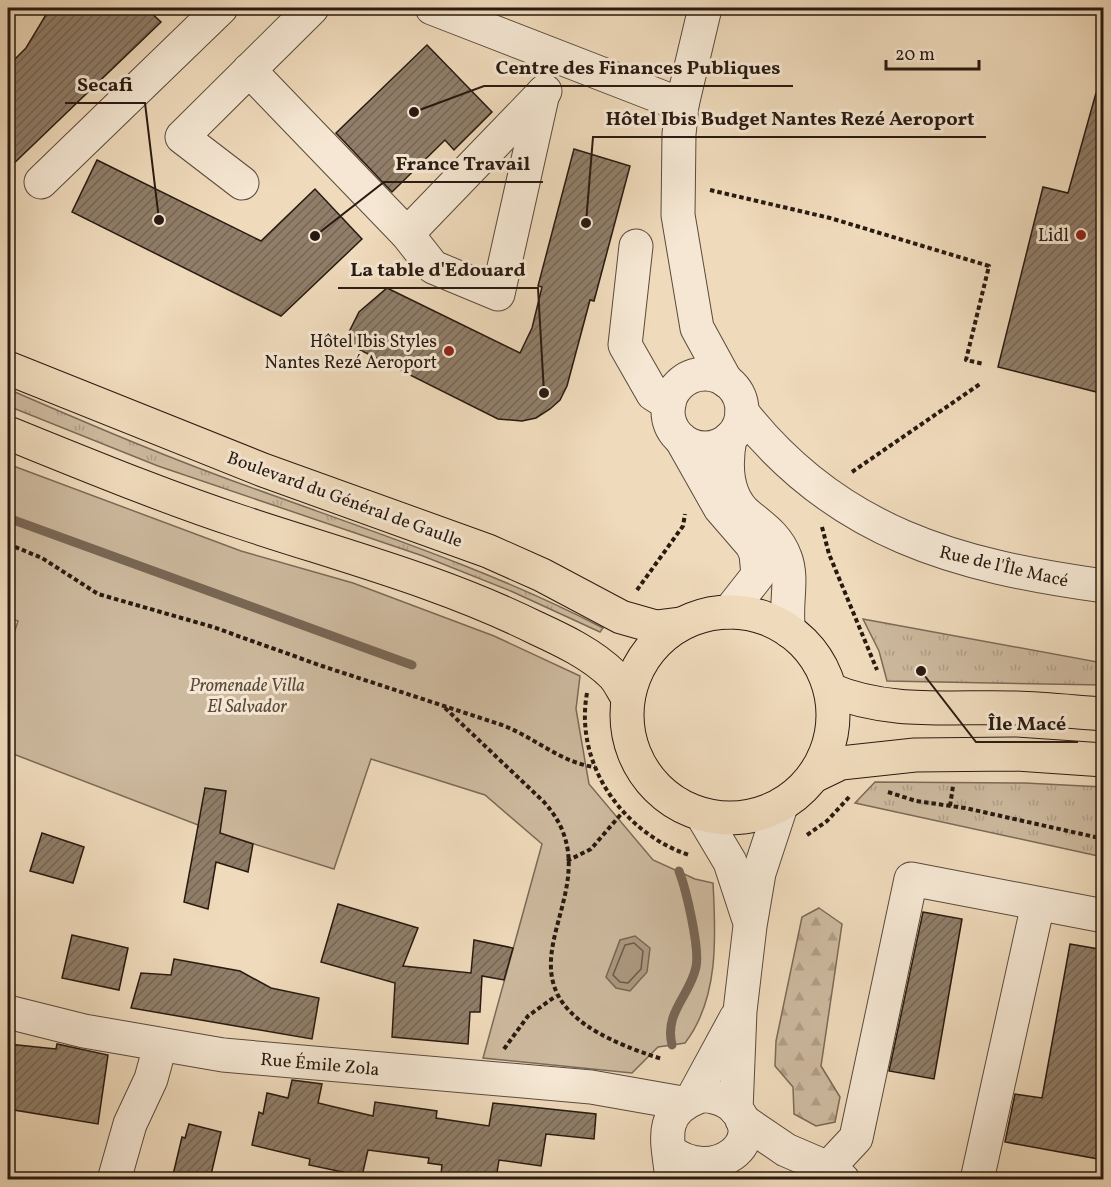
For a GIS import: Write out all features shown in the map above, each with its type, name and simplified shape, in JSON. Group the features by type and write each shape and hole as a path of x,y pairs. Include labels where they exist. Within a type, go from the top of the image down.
{"main road":[{"name":"Boulevard du Général de Gaulle","path":"8,368 263,470 488,551 542,575 621,617 656,627 680,624"},
{"path":"8,433 228,518 382,566 499,611 562,640 596,662 614,676 628,698"},
{"path":"729,612 763,618 789,631 817,659 831,690 834,715 832,735 827,753 814,776 781,806 742,818 702,815 669,798 643,771 628,735 628,698 634,675 646,655 661,638 680,624 707,614 729,612"},
{"path":"831,690 852,699 914,708 1018,708 1104,714"},
{"path":"814,776 841,763 915,755 1015,754 1104,760"}],"street":[{"path":"41,183 222,8"},
{"path":"242,183 182,137 312,8"},
{"path":"432,8 682,105"},
{"path":"705,8 682,105 677,164 678,214 697,328 726,381 739,397 741,430 726,458 730,489 740,507 773,536 786,558 789,631"},
{"path":"406,234 573,62"},
{"path":"249,70 406,234 434,267 498,294 543,93"},
{"path":"636,246 625,345 653,394 672,397"},
{"path":"697,328 672,397 669,420 720,508 752,545 756,554 758,575 729,612"},
{"path":"672,397 686,380 701,375 716,376 726,381"},
{"path":"681,439 702,448 717,446 741,430"},
{"name":"Rue de l'Île Macé","path":"741,430 833,498 898,536 936,551 1016,572 1104,586"},
{"path":"721,1169 744,1143 739,1115 740,1011 759,873 781,806"},
{"path":"702,815 730,862 750,926"},
{"path":"687,1101 700,1096 719,1098 786,1150 835,1174 856,1138 910,879 1104,916"},
{"path":"977,1179 1038,904"},
{"path":"669,1154 670,1118 687,1101 740,1011"},
{"name":"Rue Émile Zola","path":"8,1012 160,1046 224,1055 591,1087 687,1101"},
{"path":"114,1179 130,1124 151,1079 160,1046"},
{"path":"635,1095 669,1154 679,1164 693,1172 721,1169 786,1150"}],"path":[{"path":"699,188 747,196 830,218 989,266 966,360 984,364"},
{"path":"877,704 878,682 872,654 821,532 823,514 855,468 980,384"},
{"path":"621,617 647,573 683,526 686,509"},
{"path":"8,544 42,558 98,594 213,627 524,733 567,760 579,765 595,767 609,795 622,813 641,831 664,845 710,861 730,862"},
{"path":"445,707 553,812 566,847 568,875 551,952 551,974 556,996 586,1026 633,1050 662,1059"},
{"path":"950,806 953,785"},
{"path":"879,791 1104,839"},
{"path":"765,855 805,836 827,821 852,794"},
{"path":"567,861 591,849 622,813"},
{"path":"483,1079 528,1016 556,996"}],"green space":[{"path":"8,389 197,467 477,571 561,607 603,628 600,632 513,592 423,556 158,466 8,406"},
{"name":"Promenade Villa El Salvador","path":"8,464 241,551 353,583 494,636 580,676 576,709 589,784 653,860 695,879 713,883 715,924 710,987 696,1026 685,1043 658,1047 632,1073 483,1058 542,844 485,795 371,759 334,869 219,833 8,752 8,652 18,621 8,618"},
{"path":"863,619 1103,663 1103,685 887,681 879,651"},
{"path":"875,782 1025,783 1103,787 1103,857 855,803"},
{"path":"819,908 842,924 821,1066 840,1097 835,1122 816,1126 794,1114 793,1087 775,1066 776,1041 802,917"}],"water":[{"path":"635,936 650,948 647,972 630,991 616,988 606,977 620,940"}],"building":[{"path":"50,8 146,8 161,22 8,169 8,66 26,48"},
{"path":"427,45 492,112 454,150 445,140 392,192 336,133"},
{"name":"Lidl","path":"1096,93 1104,94 1104,394 998,367 1043,187 1068,193"},
{"path":"574,149 630,166 594,301 590,300 567,386 560,400 550,409 536,418 522,421 498,419 344,342 359,312 387,288 520,353 532,328 542,287 538,286"},
{"path":"97,160 261,241 315,189 362,239 281,316 72,212"},
{"path":"205,788 226,791 220,833 253,844 248,872 216,862 208,909 184,902"},
{"path":"42,833 84,847 73,883 30,871"},
{"path":"338,904 418,928 403,966 471,973 474,940 513,948 504,980 482,976 480,1012 470,1012 468,1044 392,1037 395,983 321,962"},
{"path":"923,912 962,919 934,1079 889,1071"},
{"path":"72,935 128,948 119,990 62,978"},
{"path":"1070,944 1104,950 1104,1160 1005,1142 1015,1094 1042,1098"},
{"path":"174,959 240,971 271,988 319,998 312,1039 131,1008 141,973 171,975"},
{"path":"8,1044 56,1049 57,1044 108,1055 98,1124 8,1109"},
{"path":"292,1080 322,1084 318,1103 373,1116 375,1102 437,1111 436,1118 489,1126 493,1103 596,1114 594,1139 546,1134 541,1166 499,1160 496,1179 459,1179 459,1177 441,1174 442,1165 428,1163 429,1158 368,1150 362,1176 309,1165 310,1159 252,1145 259,1112 263,1114 267,1093 288,1098"},
{"path":"189,1124 221,1132 210,1179 172,1179 182,1137 185,1138"}],"waterway":[{"path":"8,518 412,665"},
{"path":"672,1045 670,1033 674,1013 693,977 697,958 692,919 679,871"}],"place":[{"name":"Centre des Finances Publiques","path":"414,112"},
{"name":"Secafi","path":"159,220"},
{"name":"Hôtel Ibis Budget Nantes Rezé Aeroport","path":"586,223"},
{"name":"Lidl","path":"1081,235"},
{"name":"France Travail","path":"315,236"},
{"name":"Hôtel Ibis Styles Nantes Rezé Aeroport","path":"449,351"},
{"name":"La table d'Edouard","path":"544,393"},
{"name":"Île Macé","path":"921,671"}]}
